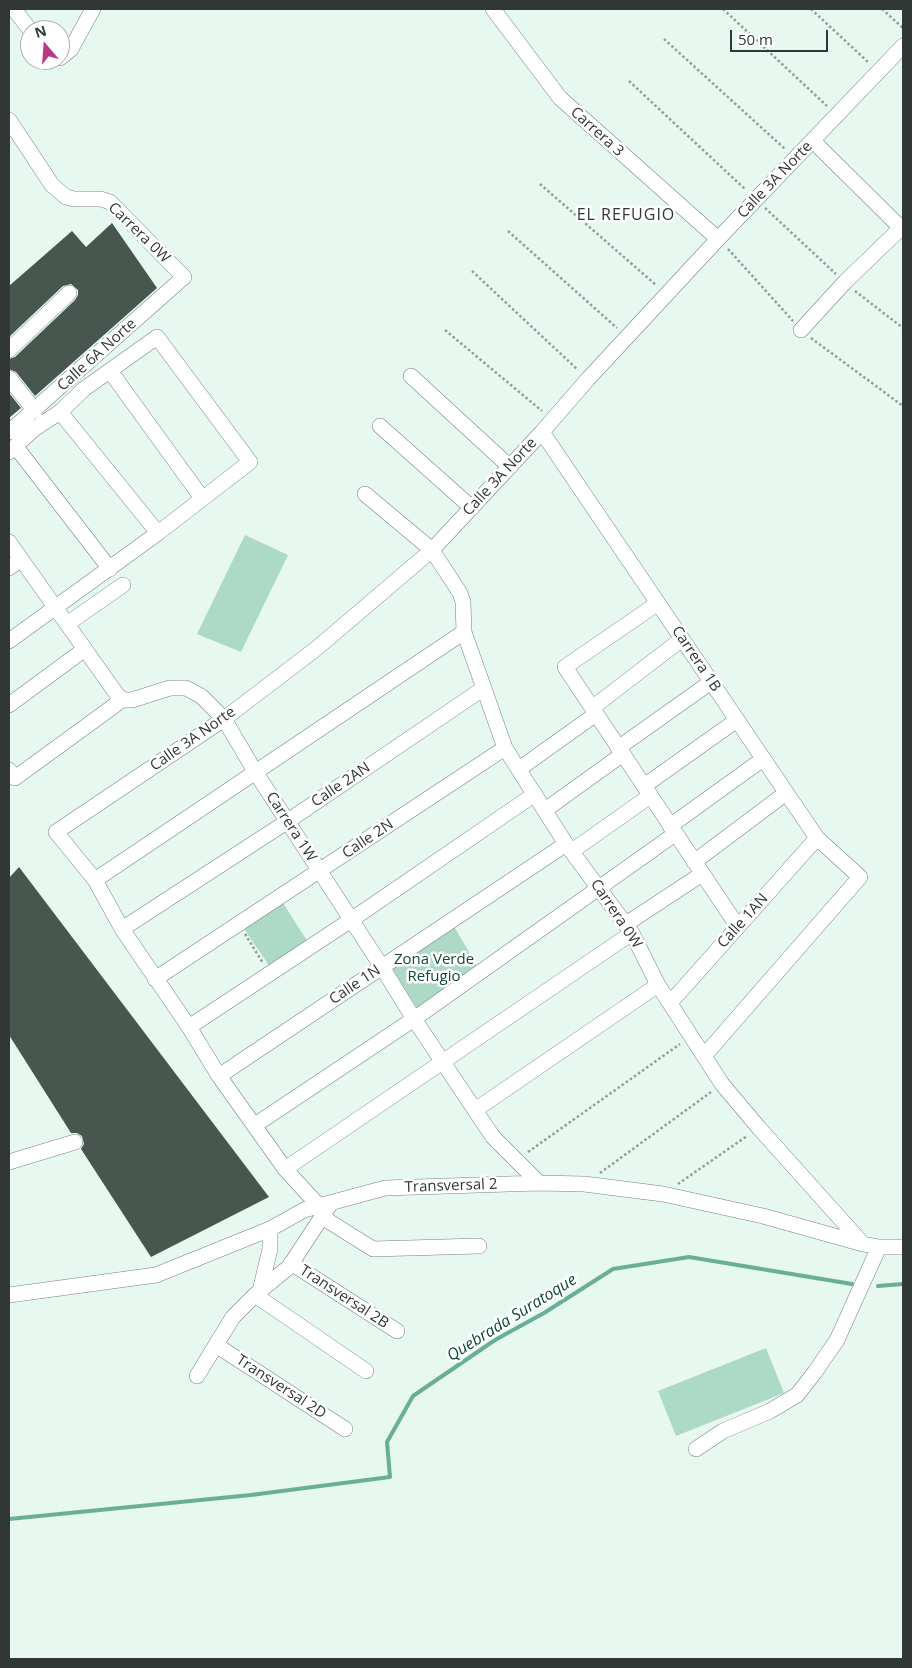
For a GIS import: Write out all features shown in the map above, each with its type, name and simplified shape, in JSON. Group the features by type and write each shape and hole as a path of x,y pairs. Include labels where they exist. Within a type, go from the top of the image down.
{"street":[{"path":"14,9 22,20"},
{"path":"70,50 92,9"},
{"name":"Carrera 3","path":"493,9 560,98 718,239"},
{"name":"Calle 3A Norte","path":"95,880 56,832 224,719 317,648 432,550 718,239 838,115 891,64 894,54 903,46"},
{"name":"Carrera 0W","path":"11,129 52,185 66,197 74,199 101,199 110,202 184,277"},
{"path":"801,330 845,282 902,227 813,142"},
{"name":"Calle 6A Norte","path":"9,432 35,411 184,277"},
{"path":"9,350 69,293"},
{"path":"9,641 56,608 110,569 158,534 250,462 157,337 84,390 60,412 34,429 12,449 110,569"},
{"path":"110,371 202,498"},
{"path":"411,376 510,466"},
{"path":"9,378 35,411"},
{"path":"60,412 158,534"},
{"path":"380,426 472,508"},
{"name":"Carrera 1B","path":"542,432 817,838 860,877 704,1056"},
{"name":"Carrera 0W","path":"366,494 432,550 460,593 463,602 464,632 505,748 569,848 629,929 658,985 722,1084 863,1244"},
{"path":"9,542 15,564 56,608 118,696 118,703 15,778 9,770"},
{"path":"67,624 122,585"},
{"path":"658,603 564,667 738,927"},
{"path":"464,632 95,880 122,929 189,1027 219,1076 285,1169 324,1209 373,1249 479,1246"},
{"path":"519,769 682,639"},
{"path":"9,705 85,649"},
{"path":"545,810 711,682"},
{"name":"Carrera 1W","path":"118,696 124,700 132,700 170,688 186,688 201,696 224,719 414,1019 493,1137 539,1183"},
{"name":"Calle 2AN","path":"122,929 288,821 484,688"},
{"name":"Calle 1N","path":"219,1076 382,967 569,848 647,791 737,720"},
{"name":"Calle 2N","path":"155,979 320,872 505,748"},
{"path":"255,1125 414,1019 600,888 764,760"},
{"path":"285,1169 443,1062 629,929 786,793"},
{"path":"189,1027 351,920 535,794"},
{"name":"Calle 1AN","path":"670,1003 817,838"},
{"path":"475,1110 658,985"},
{"path":"9,1162 75,1142"},
{"name":"Transversal 2","path":"9,1294 156,1275 270,1228 304,1210 324,1209 385,1188 539,1183 584,1184 663,1194 762,1216 863,1244 879,1247 903,1247"},
{"path":"197,1376 233,1317 292,1263 324,1209"},
{"path":"258,1293 270,1249 270,1228"},
{"path":"696,1449 723,1431 770,1411 797,1395 816,1372 837,1340 879,1247"},
{"name":"Transversal 2B","path":"292,1263 397,1331"},
{"path":"258,1293 366,1371"},
{"name":"Transversal 2D","path":"216,1345 345,1429"}],"path":[{"path":"723,9 838,115"},
{"path":"811,9 891,64"},
{"path":"882,9 903,28"},
{"path":"664,38 796,158"},
{"path":"629,81 845,282 903,328"},
{"path":"540,184 667,295"},
{"path":"508,231 628,338"},
{"path":"472,271 588,380"},
{"path":"445,330 552,420"},
{"path":"238,924 270,974"},
{"path":"516,1160 692,1036"},
{"path":"584,1184 722,1084"},
{"path":"663,1194 759,1128"}],"green space":[{"path":"245,535 288,555 241,652 197,634"},
{"path":"281,900 308,942 270,967 242,926"},
{"name":"Zona Verde Refugio","path":"452,923 480,971 420,1013 390,965"},
{"path":"766,1348 784,1393 676,1436 658,1391"}],"building":[{"path":"112,223 157,288 35,396 16,372 9,369 9,359 15,357 75,300 78,290 71,284 63,286 9,337 9,286 72,231 86,247"},
{"path":"9,393 21,408 9,418"},
{"path":"19,867 269,1197 151,1257 81,1149 84,1144 82,1136 77,1133 71,1133 9,1035 9,878"}],"waterway":[{"name":"Quebrada Suratoque","path":"9,1519 251,1495 390,1477 387,1442 413,1396 495,1340 544,1313 613,1269 689,1257 852,1284"},
{"name":"Quebrada Suratoque","path":"878,1286 903,1284"}],"district":[{"name":"EL REFUGIO","path":"626,215"}]}
